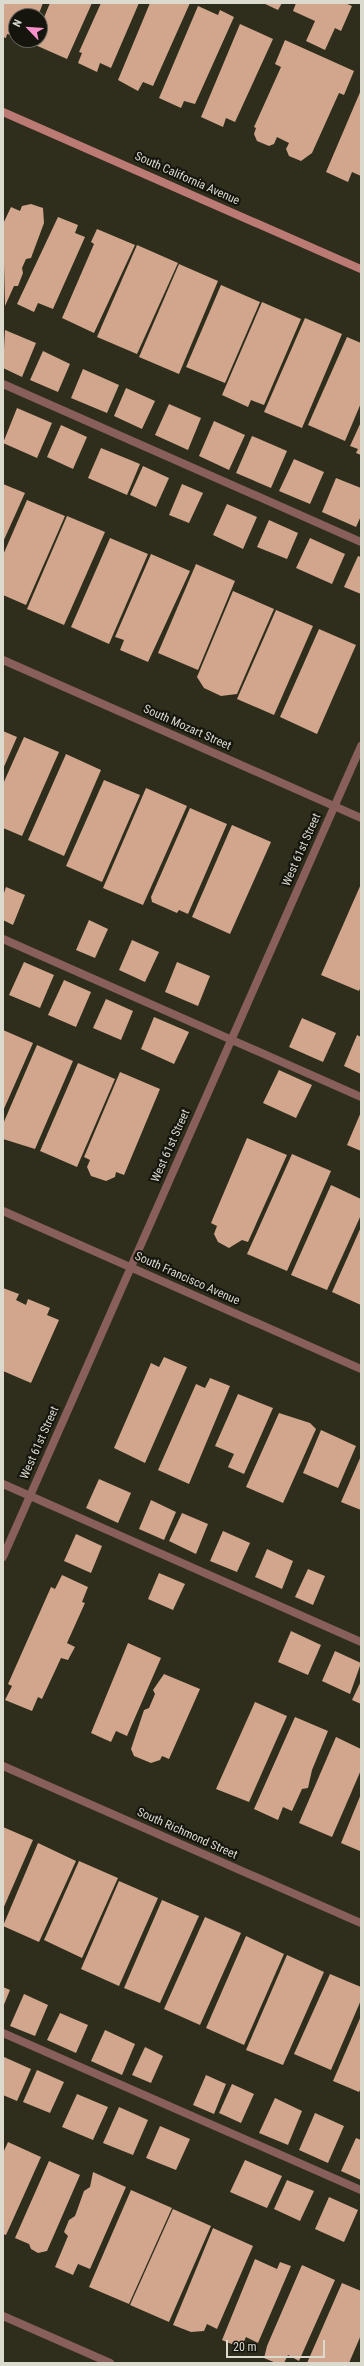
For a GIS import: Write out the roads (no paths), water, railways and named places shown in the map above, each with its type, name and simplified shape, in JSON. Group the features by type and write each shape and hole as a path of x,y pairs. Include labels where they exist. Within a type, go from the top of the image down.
{"street":[{"name":"South California Avenue","path":"3,112 361,269"},
{"path":"3,384 361,542"},
{"name":"South Mozart Street","path":"3,660 361,818"},
{"name":"West 61st Street","path":"3,1557 361,746"},
{"path":"3,939 361,1097"},
{"name":"South Francisco Avenue","path":"3,1211 361,1369"},
{"path":"3,1484 361,1642"},
{"name":"South Richmond Street","path":"3,1766 361,1923"},
{"path":"3,2033 361,2190"},
{"path":"3,2316 110,2363"}]}
